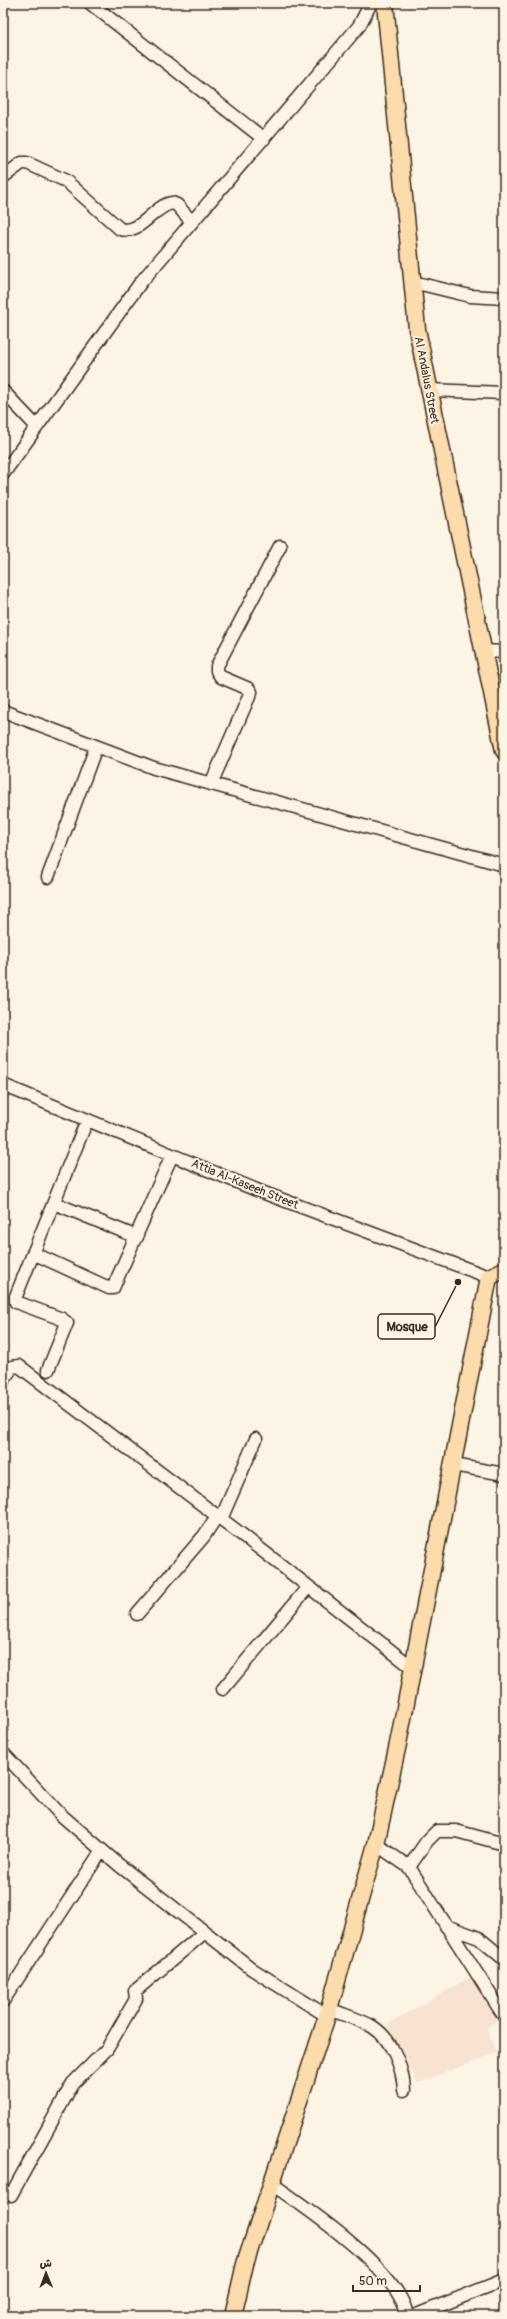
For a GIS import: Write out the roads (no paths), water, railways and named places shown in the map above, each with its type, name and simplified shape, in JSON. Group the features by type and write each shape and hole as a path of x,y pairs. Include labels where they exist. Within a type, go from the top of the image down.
{"main road":[{"name":"Al Andalus Street","path":"385,3 417,329 503,741"},
{"path":"233,2316 246,2264 328,2013 376,1844 454,1465 489,1278 504,1270"}],"street":[{"path":"90,3 264,139"},
{"path":"3,474 141,282 359,26 371,3"},
{"path":"3,177 22,163 27,163 66,181 120,229 126,230 143,223 172,202 177,204 192,222"},
{"path":"413,282 470,296 504,298"},
{"path":"429,390 504,393"},
{"path":"3,391 37,427"},
{"path":"211,784 251,692 249,689 221,677 216,671 217,666 280,546"},
{"path":"483,650 504,652"},
{"path":"3,711 154,768 504,865"},
{"path":"48,877 96,747"},
{"name":"Attia Al-Kaseeh Street","path":"3,1085 259,1191 489,1278"},
{"path":"48,1370 67,1323 62,1319 16,1302 16,1296 87,1120"},
{"path":"33,1253 109,1288 116,1285 172,1155"},
{"path":"54,1203 137,1237"},
{"path":"3,1380 12,1367 19,1366 413,1668"},
{"path":"136,1614 219,1518 256,1440"},
{"path":"454,1465 504,1474"},
{"path":"223,1689 308,1587"},
{"path":"3,1753 60,1814 102,1850 252,1969 328,2013 372,2026 382,2034 404,2076 404,2090"},
{"path":"409,1867 427,1841 437,1831 456,1831 504,1844"},
{"path":"376,1844 409,1867 504,2016"},
{"path":"3,2001 102,1850"},
{"path":"446,1926 483,1941 504,1959"},
{"path":"12,2195 73,2083 111,2044 136,1999 135,1991 205,1932"},
{"path":"272,2184 318,2215 381,2271 405,2304 407,2316"},
{"path":"414,2316 504,2280"}],"place":[{"name":"Mosque","path":"458,1282"}]}
